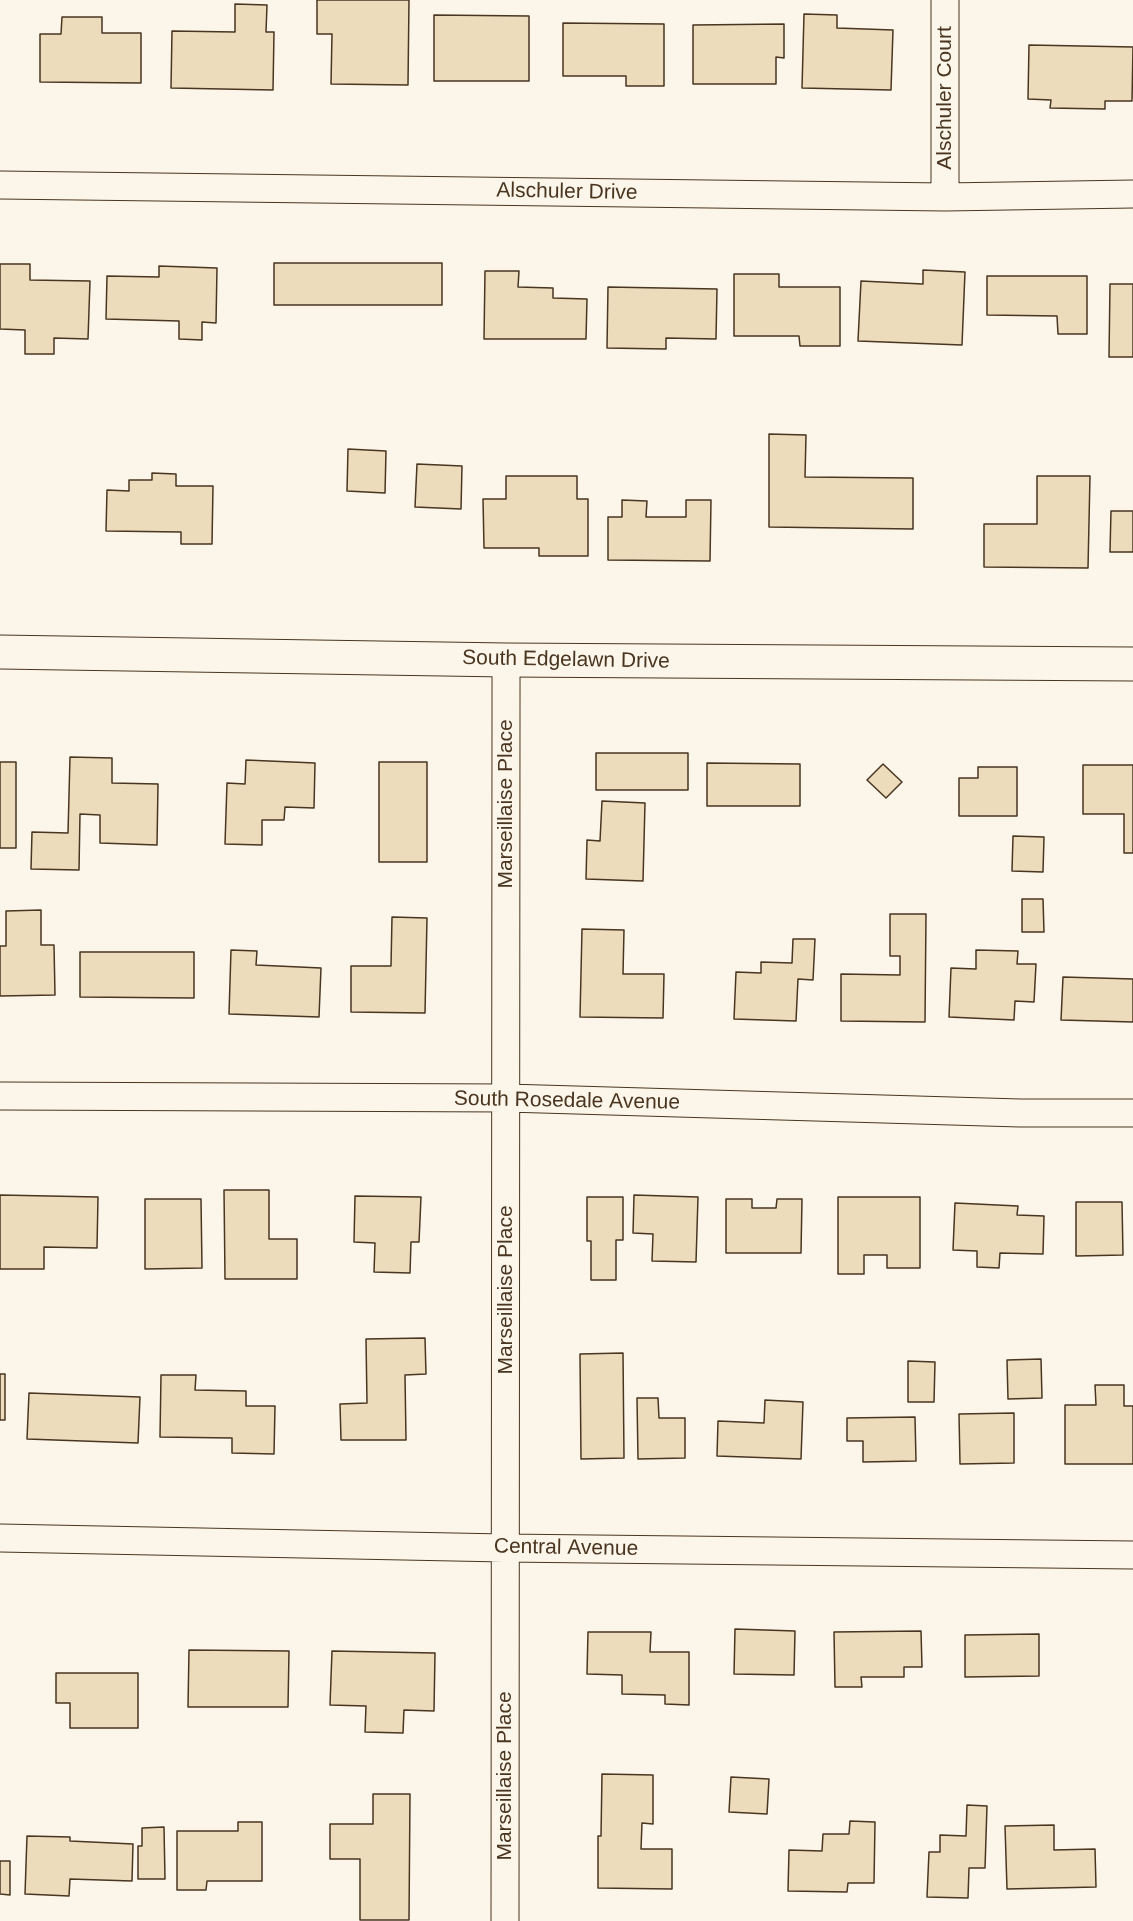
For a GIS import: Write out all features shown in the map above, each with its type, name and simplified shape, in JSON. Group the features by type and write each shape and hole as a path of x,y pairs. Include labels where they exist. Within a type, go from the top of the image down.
{"street":[{"name":"Alschuler Court","path":"945,0 945,197"},
{"name":"Alschuler Drive","path":"0,185 945,197 1133,194"},
{"name":"South Edgelawn Drive","path":"0,652 506,660 1133,664"},
{"name":"Marseillaise Place","path":"505,1921 506,660"},
{"name":"South Rosedale Avenue","path":"0,1096 507,1098 1020,1113 1133,1113"},
{"name":"Central Avenue","path":"0,1538 504,1548 1133,1555"}],"building":[{"path":"317,0 409,0 408,85 331,84 332,34 317,34"},
{"path":"235,4 267,5 266,32 274,32 273,90 171,88 172,31 235,32"},
{"path":"804,14 837,15 837,28 893,30 891,90 802,88"},
{"path":"434,15 529,16 529,81 434,81"},
{"path":"62,17 102,17 102,33 141,33 141,83 40,82 40,34 61,34"},
{"path":"563,23 664,24 664,86 626,86 626,76 563,76"},
{"path":"784,24 784,58 776,57 776,84 693,84 693,25"},
{"path":"1029,45 1133,47 1132,101 1105,101 1105,109 1050,108 1051,100 1028,99"},
{"path":"274,263 442,263 442,305 274,305"},
{"path":"0,264 30,264 30,280 90,281 88,339 54,338 54,354 25,354 25,330 0,329"},
{"path":"159,266 217,268 216,323 202,322 202,340 179,339 179,321 106,319 107,276 159,277"},
{"path":"923,270 965,272 962,345 858,341 861,281 923,284"},
{"path":"485,271 519,271 518,287 553,288 553,298 587,299 586,339 484,339"},
{"path":"734,274 779,274 779,287 840,287 840,346 800,346 799,336 734,336"},
{"path":"987,276 1087,276 1087,334 1058,334 1057,316 987,315"},
{"path":"1110,284 1133,284 1133,357 1109,357"},
{"path":"608,287 717,289 716,339 666,338 666,349 607,348"},
{"path":"769,434 806,435 805,477 913,478 913,529 769,527"},
{"path":"348,449 386,451 385,493 347,491"},
{"path":"417,464 462,466 461,509 415,507"},
{"path":"152,473 176,474 176,486 213,486 212,544 181,544 181,532 106,531 107,490 129,491 129,480 152,480"},
{"path":"506,476 577,476 577,499 588,499 588,556 539,556 539,548 484,548 483,499 506,499"},
{"path":"1037,476 1090,476 1088,568 984,567 984,524 1037,524"},
{"path":"622,500 647,501 646,517 686,517 686,500 711,500 710,561 608,560 608,517 622,517"},
{"path":"1111,511 1133,511 1133,552 1110,552"},
{"path":"596,753 688,753 688,790 596,790"},
{"path":"70,757 112,758 112,783 158,784 157,845 100,843 100,815 80,814 79,870 31,869 32,832 68,833"},
{"path":"246,760 315,763 314,808 285,807 284,820 262,820 262,845 225,844 227,783 245,784"},
{"path":"0,762 16,762 16,848 0,848"},
{"path":"379,762 427,762 427,862 379,862"},
{"path":"707,763 800,764 800,806 707,806"},
{"path":"883,764 902,782 886,798 867,780"},
{"path":"1083,765 1133,765 1133,853 1124,853 1124,814 1083,814"},
{"path":"978,767 1017,767 1017,816 959,816 959,778 978,778"},
{"path":"602,801 645,803 643,881 586,879 587,840 600,841"},
{"path":"1013,836 1044,837 1043,872 1012,871"},
{"path":"1022,899 1043,899 1044,932 1022,932"},
{"path":"41,910 41,945 54,945 55,995 0,996 0,946 6,946 6,911"},
{"path":"890,914 926,914 925,1022 841,1021 841,974 900,975 900,956 890,956"},
{"path":"392,917 427,918 425,1013 351,1012 351,966 391,966"},
{"path":"582,929 624,930 623,974 664,974 663,1018 580,1017"},
{"path":"793,939 815,939 813,980 798,979 796,1021 734,1019 736,972 761,973 761,962 792,963"},
{"path":"231,950 257,951 256,965 321,968 319,1017 229,1014"},
{"path":"976,950 1018,951 1017,964 1036,964 1034,1002 1015,1001 1014,1020 949,1017 951,968 976,969"},
{"path":"80,952 194,952 194,998 80,997"},
{"path":"1063,977 1133,979 1133,1022 1061,1020"},
{"path":"224,1190 269,1190 269,1239 297,1239 297,1279 225,1279"},
{"path":"0,1195 98,1197 97,1248 44,1247 44,1269 0,1269"},
{"path":"634,1195 698,1197 696,1262 652,1261 653,1234 633,1233"},
{"path":"355,1196 421,1197 419,1242 411,1242 410,1273 374,1272 375,1243 354,1242"},
{"path":"587,1197 623,1197 623,1240 616,1240 616,1280 591,1280 591,1241 587,1241"},
{"path":"838,1197 920,1197 920,1268 887,1268 887,1255 864,1255 864,1274 838,1274"},
{"path":"145,1199 201,1199 202,1268 145,1269"},
{"path":"726,1199 752,1199 752,1208 776,1208 777,1199 802,1199 801,1253 726,1253"},
{"path":"1076,1202 1122,1202 1123,1255 1076,1256"},
{"path":"955,1203 1018,1206 1017,1215 1044,1216 1043,1254 1000,1253 999,1268 977,1267 977,1251 953,1250"},
{"path":"425,1338 426,1374 405,1375 406,1440 341,1440 340,1404 367,1403 366,1339"},
{"path":"623,1353 624,1458 581,1459 580,1354"},
{"path":"1041,1359 1042,1398 1008,1399 1007,1360"},
{"path":"908,1361 935,1362 934,1402 908,1402"},
{"path":"0,1374 5,1374 5,1420 0,1420"},
{"path":"161,1375 196,1375 195,1390 246,1391 246,1406 275,1406 274,1454 232,1453 232,1438 160,1437"},
{"path":"1095,1385 1124,1385 1124,1406 1133,1406 1133,1464 1065,1464 1065,1405 1096,1405"},
{"path":"29,1393 140,1397 138,1443 27,1439"},
{"path":"637,1398 658,1398 659,1418 685,1418 685,1458 638,1459"},
{"path":"765,1400 803,1402 801,1459 717,1456 718,1421 764,1423"},
{"path":"1014,1413 1014,1463 960,1464 959,1414"},
{"path":"915,1417 916,1461 863,1462 863,1441 847,1441 847,1418"},
{"path":"735,1629 795,1631 794,1675 734,1674"},
{"path":"921,1631 922,1667 904,1667 904,1677 861,1677 862,1687 835,1687 834,1632"},
{"path":"588,1632 651,1632 650,1652 689,1652 689,1705 665,1704 665,1695 622,1694 622,1675 587,1674"},
{"path":"1039,1634 1039,1676 965,1677 965,1635"},
{"path":"189,1650 289,1651 288,1707 188,1707"},
{"path":"332,1651 435,1653 434,1711 404,1710 403,1733 365,1732 366,1706 330,1705"},
{"path":"56,1673 138,1673 138,1728 70,1728 70,1703 56,1703"},
{"path":"602,1774 653,1775 653,1824 642,1823 641,1849 672,1849 672,1889 598,1888 598,1836 601,1836"},
{"path":"731,1777 769,1779 767,1814 729,1812"},
{"path":"373,1794 410,1794 409,1920 360,1920 360,1859 330,1859 330,1824 373,1824"},
{"path":"967,1805 987,1806 985,1868 969,1868 968,1898 927,1897 929,1852 940,1852 940,1835 966,1836"},
{"path":"850,1821 875,1822 874,1883 848,1883 847,1892 788,1891 789,1850 822,1851 823,1834 849,1834"},
{"path":"238,1822 262,1822 262,1881 207,1881 206,1890 177,1890 177,1831 238,1831"},
{"path":"1054,1825 1054,1850 1095,1849 1096,1887 1007,1889 1005,1826"},
{"path":"164,1827 165,1879 138,1879 138,1846 142,1846 142,1828"},
{"path":"27,1836 70,1837 70,1841 133,1844 132,1881 70,1879 69,1896 25,1894"},
{"path":"0,1861 10,1861 10,1895 0,1894"}]}
